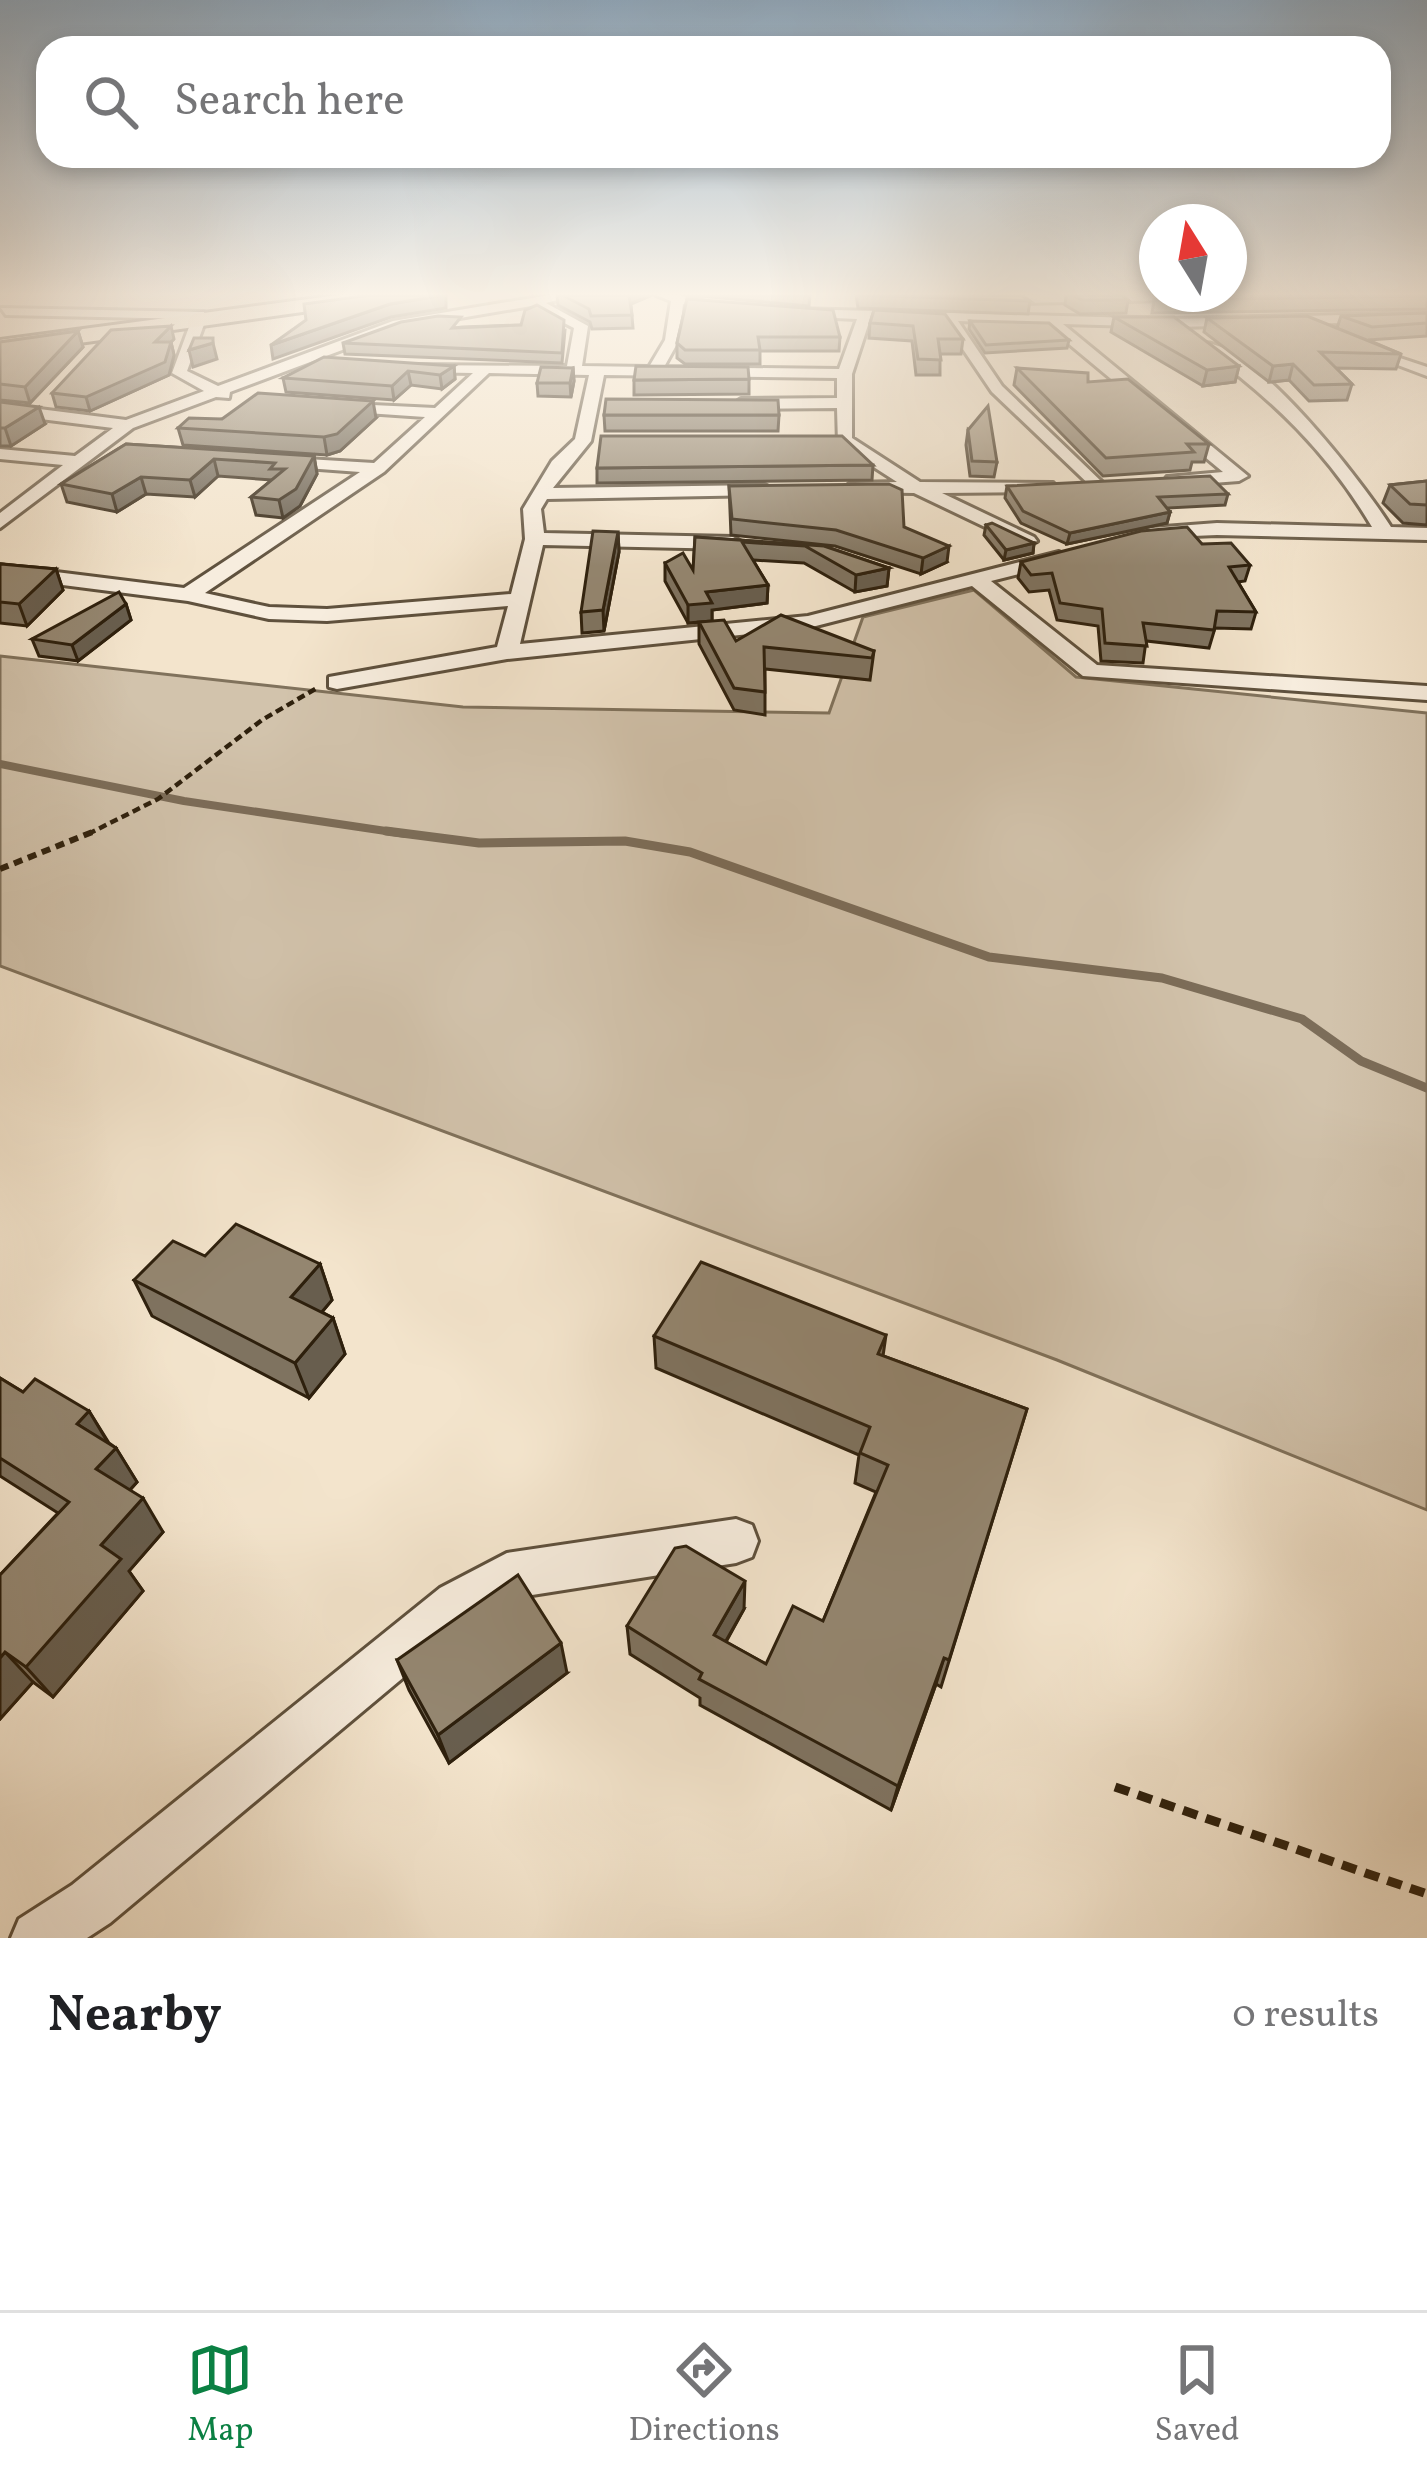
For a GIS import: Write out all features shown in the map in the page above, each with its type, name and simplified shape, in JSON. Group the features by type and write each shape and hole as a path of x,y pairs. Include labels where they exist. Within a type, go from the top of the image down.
{"street":[{"path":"203,385 241,399"},
{"path":"0,522 127,425 237,385"},
{"path":"188,595 378,468 470,385"},
{"path":"507,652 535,539 532,509 558,465 583,441 595,385"},
{"path":"843,385 844,440"},
{"path":"995,385 1097,487"},
{"path":"1129,385 1239,476 1151,483"},
{"path":"1264,385 1282,398 1356,481 1384,531"},
{"path":"36,413 52,398"},
{"path":"308,404 443,413"},
{"path":"728,404 842,404"},
{"path":"591,405 614,405"},
{"path":"0,409 127,425"},
{"path":"821,440 844,440 914,487 1067,556"},
{"path":"583,441 606,441"},
{"path":"99,449 122,450"},
{"path":"0,454 83,462"},
{"path":"262,460 378,468"},
{"path":"844,488 1129,485"},
{"path":"543,494 798,489"},
{"path":"1124,539 1217,530 1427,534"},
{"path":"535,539 758,545"},
{"path":"337,682 507,652 747,632 808,622 1089,549"},
{"path":"0,571 188,595 269,614 327,615 520,599"},
{"path":"890,575 932,589"},
{"path":"975,579 1090,671 1427,693"},
{"path":"38,1938 91,1904 457,1604 507,1576 736,1541"}],"path":[{"path":"0,869 137,811 180,784 274,707 337,682"},
{"path":"1115,1787 1427,1894"}],"shaded area":[{"path":"974,590 1076,677 1427,713 1427,1510 1057,1360 0,966 0,656 463,707 829,713 863,617"}],"building":[{"path":"59,385 112,385 86,397 52,393"},
{"path":"1034,385 1136,385 1209,444 1187,444 1194,452 1106,458"},
{"path":"258,393 373,401 337,434 324,437 178,428 189,418 222,419"},
{"path":"606,399 778,400 779,415 604,415"},
{"path":"0,402 39,407 0,428"},
{"path":"988,406 997,462 972,461 968,430"},
{"path":"601,436 842,436 873,465 597,468"},
{"path":"126,444 314,456 296,489 279,500 251,497 285,469 270,469 275,463 214,459 190,480 141,477 112,494 61,484"},
{"path":"1210,476 1228,494 1158,497 1170,512 1070,533 1023,511 1007,486"},
{"path":"1427,481 1427,505 1410,504 1390,485"},
{"path":"889,484 902,490 904,527 949,546 923,558 836,530 732,519 729,486"},
{"path":"992,523 1034,543 1006,550 986,525"},
{"path":"1187,527 1202,544 1231,543 1250,565 1229,567 1256,612 1217,611 1214,630 1143,623 1147,646 1105,643 1102,609 1060,603 1052,573 1031,575 1021,562 1141,531"},
{"path":"593,531 618,532 603,610 581,612"},
{"path":"695,537 824,546 889,568 856,575 805,546 742,542 768,585 706,592 712,603 688,605 665,563 683,553 693,570"},
{"path":"0,564 56,569 19,604 0,602"},
{"path":"119,592 126,604 72,645 32,639"},
{"path":"781,615 874,651 872,658 764,647 765,692 734,688 699,622 724,620 736,641"},
{"path":"236,1224 320,1264 291,1297 333,1318 295,1363 134,1280 173,1241 205,1256"},
{"path":"701,1262 886,1335 878,1354 1027,1409 949,1660 944,1658 898,1786 699,1679 702,1673 627,1626 675,1548 686,1546 745,1581 714,1635 766,1664 793,1606 823,1621 888,1465 860,1453 870,1427 654,1336"},
{"path":"0,1378 23,1392 35,1379 89,1411 77,1424 116,1448 96,1469 143,1498 101,1545 121,1559 26,1667 5,1652 0,1658 0,1575 69,1502 0,1458"},
{"path":"518,1575 561,1643 438,1735 397,1660"}],"waterway":[{"path":"0,764 184,801 406,834"},
{"path":"386,831 479,843 625,841 690,852 989,957 1162,978 1302,1019 1361,1061 1427,1088"}]}
